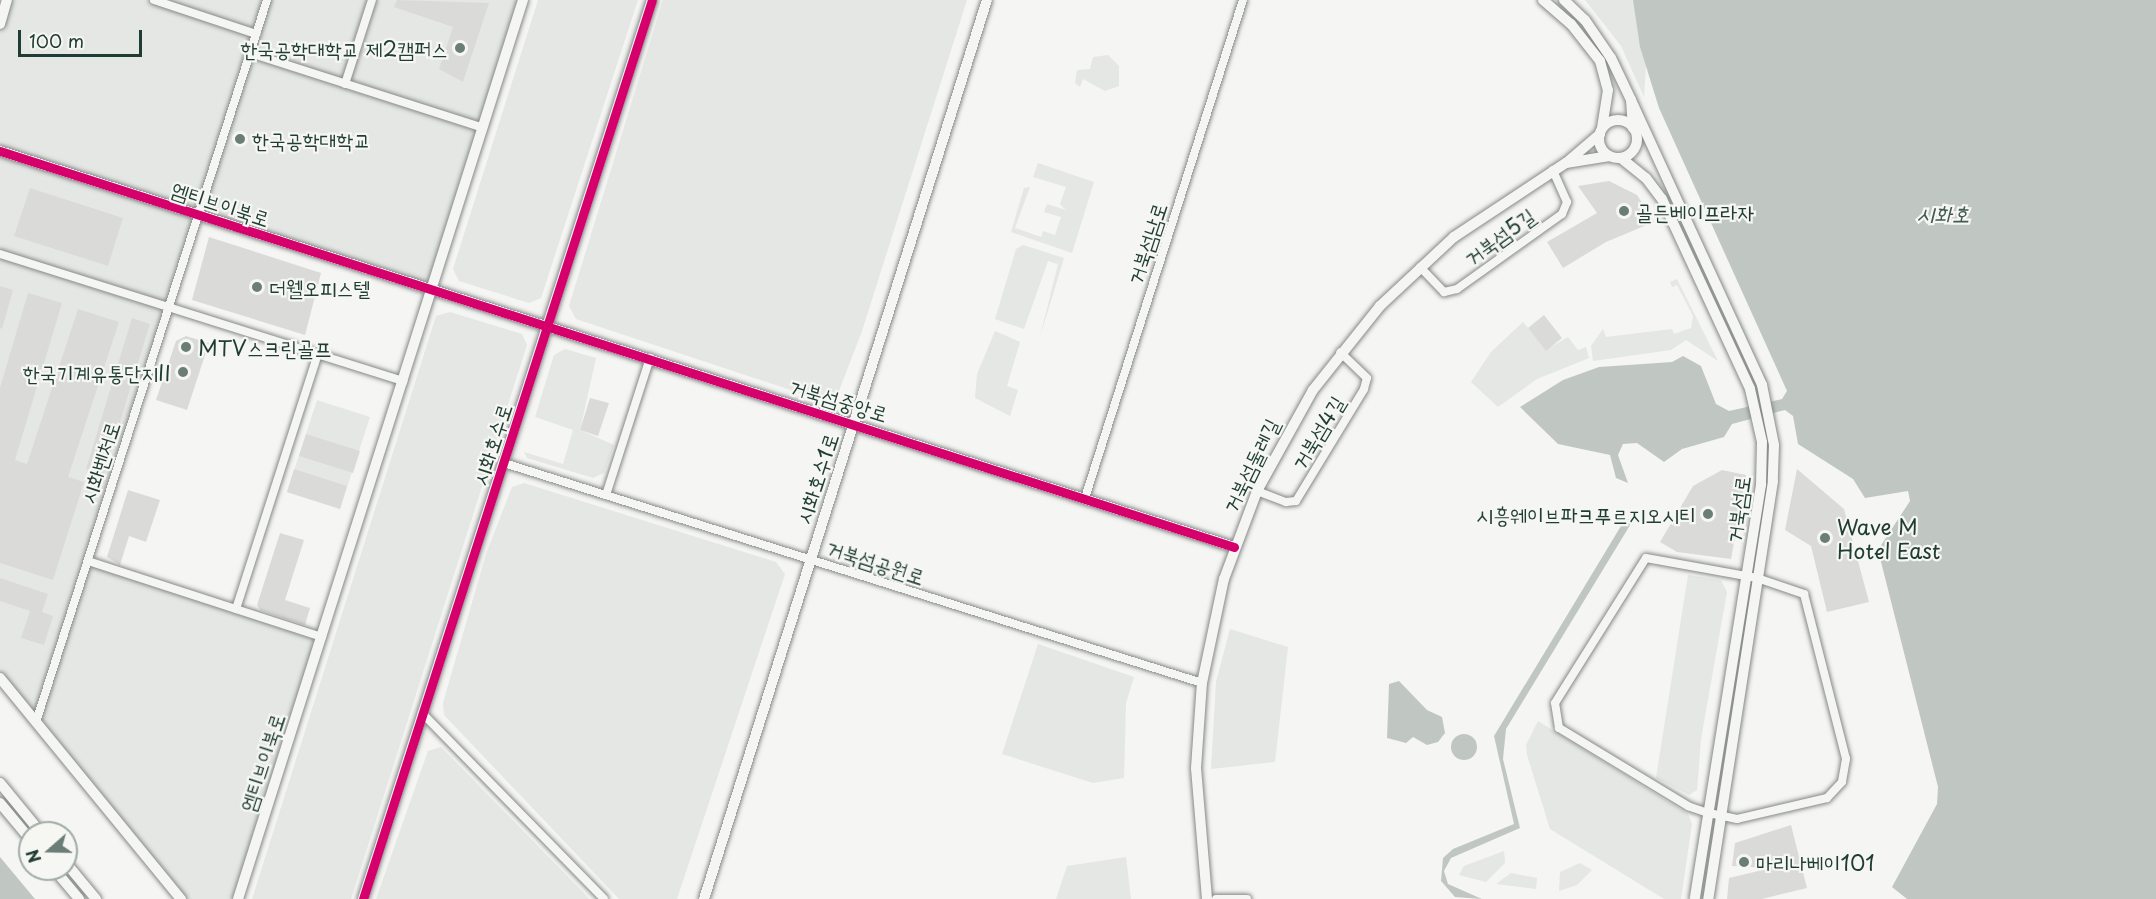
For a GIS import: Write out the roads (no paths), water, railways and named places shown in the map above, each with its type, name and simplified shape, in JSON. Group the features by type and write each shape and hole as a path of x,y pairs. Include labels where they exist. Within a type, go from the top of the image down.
{"street":[{"path":"0,24 7,0"},
{"path":"154,0 256,34"},
{"name":"시화벤처로","path":"36,722 196,214 267,0"},
{"path":"345,84 372,0"},
{"name":"엠티브이북로","path":"238,899 523,0"},
{"name":"시화호수로","path":"363,899 652,0"},
{"name":"시화호수1로","path":"704,899 809,559 987,0"},
{"name":"거북섬남로","path":"1084,498 1243,0"},
{"path":"1543,0 1579,32 1600,61 1608,90 1601,146 1609,156"},
{"path":"1564,0 1598,36 1631,100 1650,147 1762,385 1772,424 1773,482 1752,577 1708,899"},
{"path":"250,53 483,128"},
{"path":"1566,163 1597,160 1609,156 1621,158 1632,152 1634,131 1631,100"},
{"path":"1585,144 1604,114"},
{"path":"1566,163 1585,144 1618,121 1634,131 1650,147"},
{"name":"엠티브이북로","path":"0,151 432,291"},
{"name":"거북섬로","path":"1621,158 1634,168 1662,199 1750,389 1760,427 1761,485 1752,577 1708,813 1695,899"},
{"path":"1597,160 1634,168"},
{"name":"거북섬둘레길","path":"1207,899 1196,768 1202,683 1234,547 1257,491 1296,416 1340,352 1420,267 1485,213 1566,163"},
{"name":"거북섬5길","path":"1420,267 1444,292 1457,290 1562,214 1567,202 1553,170"},
{"path":"0,254 169,305 404,381"},
{"name":"거북섬중앙로","path":"432,291 854,423 1234,547"},
{"name":"거북섬4길","path":"1257,491 1286,502 1296,501 1364,389 1366,378 1340,352"},
{"path":"236,609 318,354"},
{"path":"606,495 650,358"},
{"name":"거북섬공원로","path":"504,463 1202,683"},
{"path":"1646,558 1752,577 1798,589 1808,601 1845,770 1835,792 1818,802 1737,819 1708,813 1688,806 1559,728 1553,711 1646,558"},
{"path":"88,561 322,637"},
{"path":"0,678 181,899"},
{"path":"422,713 604,899"},
{"path":"0,783 31,821"},
{"path":"0,803 18,825"},
{"path":"78,877 96,899"},
{"path":"64,881 79,899"},
{"path":"1216,899 1247,899"}],"water":[{"name":"시화호","path":"1633,0 2156,0 2156,899 1907,899 1892,887 1937,804 1938,787 1878,550 1910,501 1908,491 1865,498 1853,479 1798,444 1793,416 1785,410 1732,424 1724,437 1682,449 1664,462 1637,443 1623,444 1618,455 1628,483 1616,478 1610,455 1558,444 1520,407 1563,380 1599,367 1672,362 1683,356 1701,366 1716,404 1729,411 1782,399 1787,391 1659,108 1640,47"},
{"path":"1635,517 1506,729 1503,759 1520,828 1451,858 1444,871 1448,884 1482,899 1455,897 1441,881 1443,858 1453,849 1514,824 1494,736 1624,521"},
{"path":"1399,681 1427,710 1442,717 1445,733 1438,742 1427,745 1413,737 1406,743 1387,738 1389,684"},
{"path":"1464,734 1473,738 1477,747 1473,756 1464,760 1455,756 1451,747 1455,738"},
{"path":"0,857 35,899 0,899"}],"place":[{"name":"한국공학대학교 제2캠퍼스","path":"460,48"},
{"name":"한국공학대학교","path":"240,139"},
{"name":"골든베이프라자","path":"1624,211"},
{"name":"더웰오피스텔","path":"257,287"},
{"name":"MTV스크린골프","path":"186,347"},
{"name":"한국기계유통단지II","path":"183,372"},
{"name":"시흥웨이브파크푸르지오시티","path":"1708,514"},
{"name":"Wave M Hotel East","path":"1825,538"},
{"name":"마리나베이101","path":"1744,862"}]}
